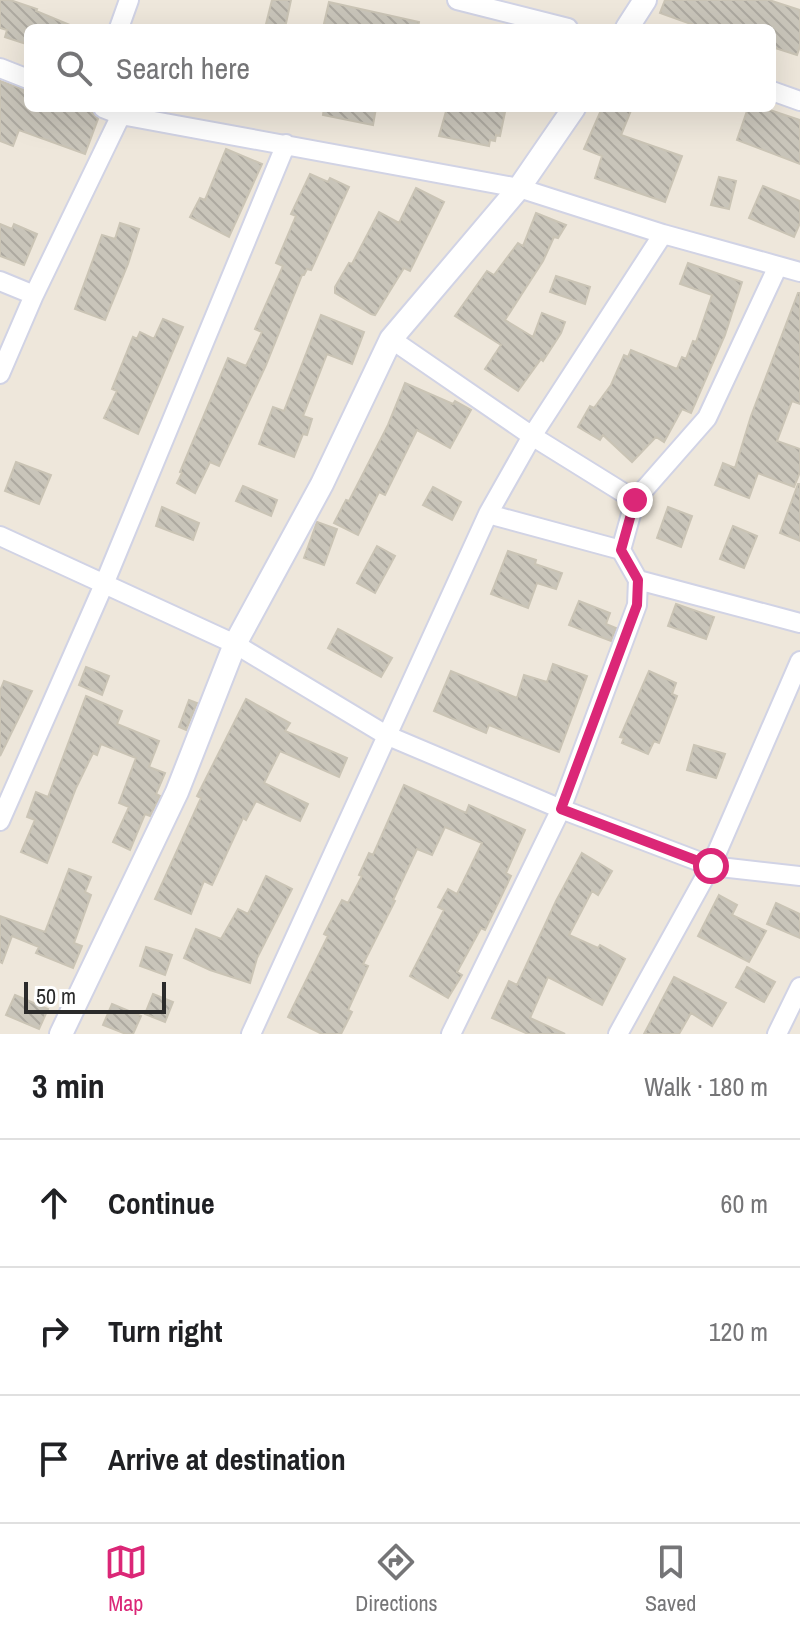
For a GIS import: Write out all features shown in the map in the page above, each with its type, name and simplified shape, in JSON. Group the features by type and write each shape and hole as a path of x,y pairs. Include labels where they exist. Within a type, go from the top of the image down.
{"street":[{"path":"120,24 129,0"},
{"path":"630,24 645,0"},
{"path":"464,1 553,24"},
{"path":"0,68 24,77"},
{"path":"776,92 800,101"},
{"path":"0,374 112,112 519,188 663,234 800,272"},
{"path":"61,1034 177,792 235,644 322,484 391,339 519,188 571,112"},
{"path":"0,821 105,582 286,144"},
{"path":"251,1034 488,514 532,436 663,234"},
{"path":"451,1034 561,809 637,605 638,580 621,550 635,500 707,418 778,266"},
{"path":"0,281 34,295"},
{"path":"391,339 532,436 635,500"},
{"path":"488,514 621,550"},
{"path":"0,536 235,644 386,735 561,809 711,866 800,876"},
{"path":"638,580 800,623"},
{"path":"618,1034 711,866 800,661"},
{"path":"777,1034 800,987"}],"building":[{"path":"0,0 37,9 67,24 24,24 24,43 5,37 7,30 0,28"},
{"path":"272,0 291,0 286,24 266,24"},
{"path":"665,0 769,0 800,10 800,46 797,55 776,48 776,24 691,24 660,13"},
{"path":"329,2 419,22 419,24 324,24"},
{"path":"0,81 24,90 24,112 93,112 98,119 85,154 19,130 13,146 0,141"},
{"path":"323,112 375,112 373,125 323,115"},
{"path":"446,112 505,112 500,136 496,135 495,141 490,140 489,146 439,136"},
{"path":"600,112 630,112 621,135 682,156 665,202 595,178 602,156 584,149"},
{"path":"747,112 776,112 800,120 800,164 737,140"},
{"path":"226,149 262,164 229,237 190,217 200,198 205,200"},
{"path":"310,174 328,182 330,178 349,187 311,270 307,269 302,275 266,365 219,466 210,462 195,493 177,483 180,472 228,358 246,366 262,332 255,329 283,266 276,263 296,216 291,214"},
{"path":"719,177 736,181 729,209 711,205"},
{"path":"763,186 800,201 800,223 794,237 749,218"},
{"path":"416,188 444,202 410,271 404,268 375,315 371,314 335,293 335,287 349,263 352,264 379,212 399,223"},
{"path":"536,213 566,225 558,238 554,237 543,261 505,320 533,337 542,313 565,322 543,361 541,359 518,391 485,369 501,345 455,316 487,271 494,275 518,243 523,246"},
{"path":"120,223 139,229 105,320 75,309 102,235 115,239"},
{"path":"0,224 12,229 14,224 37,234 24,265 0,256"},
{"path":"688,263 742,282 725,335 691,413 682,409 664,442 656,437 632,462 603,435 600,440 578,427 590,406 594,408 611,385 624,355 628,357 631,350 677,369 682,357 686,359 693,341 696,342 712,295 680,284"},
{"path":"556,276 590,287 585,304 550,292"},
{"path":"798,293 800,404 792,401 777,441 800,449 800,472 794,487 758,473 749,498 715,485 723,463 735,468 751,416"},
{"path":"321,315 364,332 352,364 327,354 303,416 312,419 307,435 303,434 294,457 259,444 273,407 284,411"},
{"path":"163,319 183,327 138,434 104,418 117,391 112,389 133,337 137,339 140,332 154,339"},
{"path":"405,383 471,410 450,448 417,430 385,495 379,492 358,535 334,523 346,500 349,501 388,425"},
{"path":"16,462 51,475 39,504 5,491"},
{"path":"800,484 800,541 780,533"},
{"path":"243,486 277,500 271,516 236,501"},
{"path":"433,487 461,502 452,520 423,505"},
{"path":"162,507 199,523 193,540 156,526"},
{"path":"668,507 692,516 681,547 657,538"},
{"path":"317,522 337,529 324,565 304,558"},
{"path":"733,526 757,536 744,568 720,559"},
{"path":"377,546 395,556 375,593 357,583"},
{"path":"508,551 562,573 556,589 537,583 528,608 491,594"},
{"path":"579,601 610,613 606,624 616,628 611,641 569,625"},
{"path":"676,604 714,617 706,639 668,626"},
{"path":"338,629 392,658 381,677 328,648"},
{"path":"553,664 587,676 559,752 489,725 486,733 434,711 451,671 517,698 524,675 547,682"},
{"path":"86,667 109,676 102,695 79,685"},
{"path":"649,671 676,683 672,694 677,696 659,743 654,741 648,754 622,743 624,738 620,737"},
{"path":"4,681 32,691 0,756 0,691"},
{"path":"86,696 122,711 117,724 159,741 149,767 165,773 156,794 160,796 150,816 145,814 130,850 113,842 129,807 119,803 136,758 101,744 97,755 93,753 76,788 47,863 21,852 35,820 27,817 36,792 48,797"},
{"path":"246,699 290,723 285,731 347,758 339,777 280,751 264,783 308,804 300,821 256,801 246,820 243,818 212,885 204,881 191,914 155,899 201,798 197,796"},
{"path":"189,700 197,703 186,730 179,727"},
{"path":"694,745 725,754 716,778 687,770"},
{"path":"404,785 466,813 469,805 525,830 506,873 511,876 485,930 481,928 457,972 462,975 448,998 410,976 444,910 438,907 448,889 457,894 482,843 445,827 432,855 417,849 363,964 368,966 341,1034 322,1034 288,1017 328,936 324,934 342,900 348,903 362,876 359,875 369,853 373,855"},
{"path":"582,853 612,871 598,895 592,891 569,935 598,948 600,945 625,959 602,1005 548,977 530,1018 565,1034 528,1034 492,1018 509,981 517,985"},
{"path":"69,869 91,877 85,892 91,895 74,943 82,946 73,968 36,953 39,947 12,936 0,962 0,916 45,932"},
{"path":"266,876 292,889 257,958 250,983 184,958 196,929 221,939 238,909 248,914"},
{"path":"719,895 737,905 732,915 766,931 749,962 698,936"},
{"path":"776,903 800,914 800,938 767,924"},
{"path":"146,947 172,955 165,975 140,966"},
{"path":"747,967 775,982 764,1002 736,987"},
{"path":"674,977 726,1003 712,1026 691,1013 679,1034 644,1034"},
{"path":"153,994 173,1002 165,1022 145,1014"},
{"path":"15,995 48,1009 39,1029 6,1015"},
{"path":"112,1004 141,1016 133,1034 103,1025"}],"route":[{"path":"635,500 621,550 638,580 637,605 561,809 711,866"}]}
